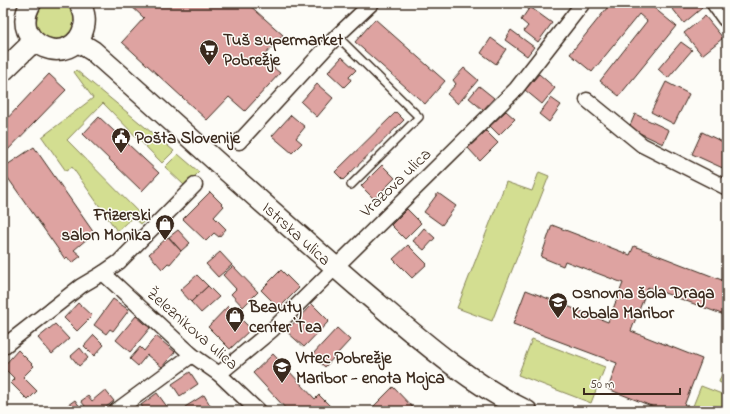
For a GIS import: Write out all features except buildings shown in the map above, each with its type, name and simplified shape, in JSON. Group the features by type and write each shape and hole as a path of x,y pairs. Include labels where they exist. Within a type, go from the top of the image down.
{"street":[{"path":"27,5 26,26 34,41 42,47 51,50 60,50 69,47 77,41 82,33 85,24 85,15 80,3"},
{"path":"239,142 337,36 372,3"},
{"name":"Vrazova ulica","path":"219,374 272,330 516,88 583,3"},
{"path":"717,3 727,16"},
{"path":"3,71 34,41"},
{"name":"Istrska ulica","path":"77,41 93,51 335,266 417,336 478,383 527,411"},
{"path":"587,100 642,145 727,188"},
{"path":"3,347 81,286 104,274 119,262 195,185"},
{"name":"Železnikova ulica","path":"104,274 192,355 219,374 258,411"},
{"path":"116,411 192,355"}],"lane":[{"path":"337,36 419,117 351,185"}],"green space":[{"path":"51,1 59,1 66,4 71,9 74,20 71,31 66,36 59,39 51,39 44,36 39,31 36,24 36,16 39,9 44,4"},
{"path":"76,70 174,151 162,163 103,103 67,140 146,220 141,224 133,217 117,231 72,167 66,171 42,137 93,98 74,72"},
{"path":"178,154 199,172 185,186 165,167"},
{"path":"539,172 549,176 492,321 457,308 506,182 532,191"},
{"path":"532,339 605,367 591,403 518,375"},
{"path":"725,365 727,366 727,386 719,382"},
{"path":"701,386 727,396 727,411 691,411"}],"place":[{"name":"Tuš supermarket Pobrežje","path":"209,66"},
{"name":"Pošta Slovenije","path":"121,154"},
{"name":"Frizerski salon Monika","path":"165,241"},
{"name":"Osnovna šola Draga Kobala Maribor","path":"558,319"},
{"name":"Beauty center Tea","path":"235,333"},
{"name":"Vrtec Pobrežje Maribor - enota Mojca","path":"282,384"}]}
